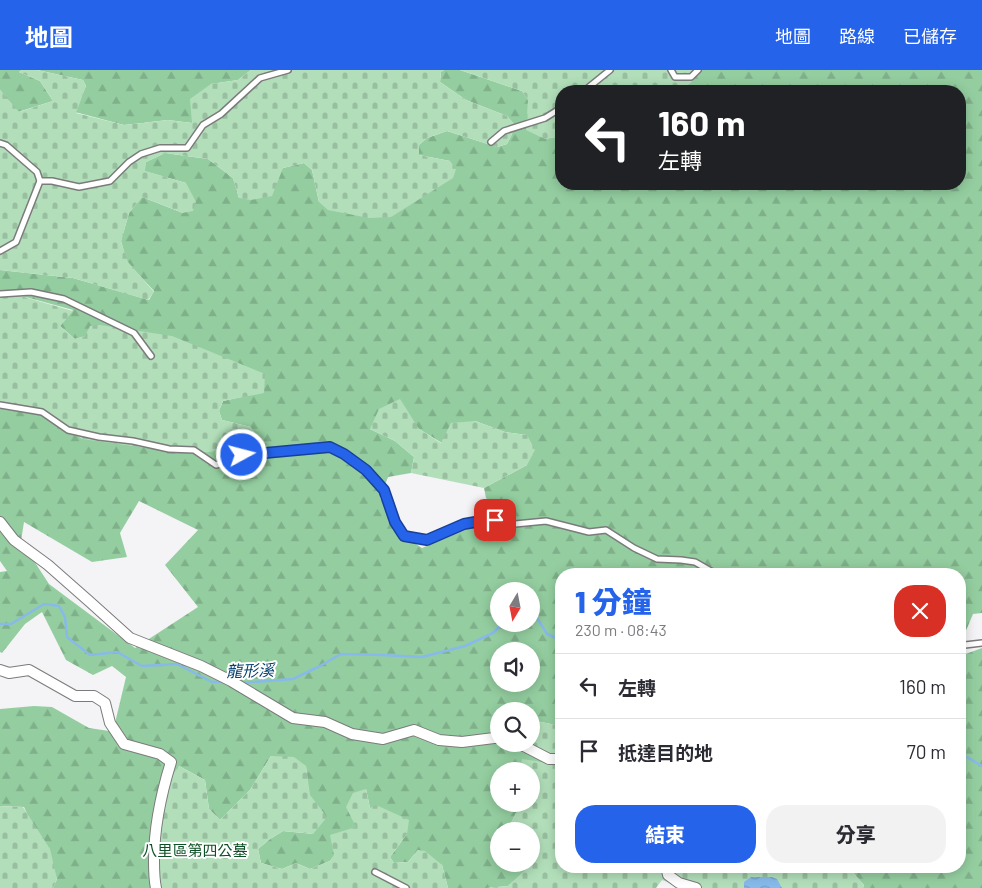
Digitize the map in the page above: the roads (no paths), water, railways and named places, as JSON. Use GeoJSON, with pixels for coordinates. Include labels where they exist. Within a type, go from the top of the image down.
{"type":"FeatureCollection","features":[{"type":"Feature","properties":{"kind":"street"},"geometry":{"type":"LineString","coordinates":[[0,522],[14,540],[48,565],[130,638],[201,666],[231,681],[293,718],[325,722],[352,734],[383,739],[414,730],[440,740],[462,742],[490,738]]}},
{"type":"Feature","properties":{"kind":"street"},"geometry":{"type":"LineString","coordinates":[[0,670],[9,673],[29,670],[74,696],[94,696],[104,703],[110,723],[124,744],[160,754],[171,762],[162,792],[154,844],[154,880],[156,888]]}},
{"type":"Feature","properties":{"kind":"street"},"geometry":{"type":"LineString","coordinates":[[535,752],[549,759],[555,759]]}},
{"type":"Feature","properties":{"kind":"street"},"geometry":{"type":"LineString","coordinates":[[668,873],[679,883],[696,888]]}},
{"type":"Feature","properties":{"kind":"lane"},"geometry":{"type":"LineString","coordinates":[[40,181],[52,181],[79,187],[110,181],[129,162],[141,154],[160,148],[187,148],[203,125],[221,114],[260,78],[288,70]]}},
{"type":"Feature","properties":{"kind":"lane"},"geometry":{"type":"LineString","coordinates":[[591,85],[610,70]]}},
{"type":"Feature","properties":{"kind":"lane"},"geometry":{"type":"LineString","coordinates":[[671,70],[675,77],[691,77],[698,70]]}},
{"type":"Feature","properties":{"kind":"lane"},"geometry":{"type":"LineString","coordinates":[[491,142],[504,131],[545,118],[555,112]]}},
{"type":"Feature","properties":{"kind":"lane"},"geometry":{"type":"LineString","coordinates":[[0,143],[6,145],[37,172],[40,181],[16,242],[0,251]]}},
{"type":"Feature","properties":{"kind":"lane"},"geometry":{"type":"LineString","coordinates":[[0,294],[30,292],[64,299],[134,333],[151,356]]}},
{"type":"Feature","properties":{"kind":"lane"},"geometry":{"type":"LineString","coordinates":[[0,405],[42,412],[68,430],[169,449],[194,450],[216,465],[242,455],[330,447],[344,454],[366,470],[384,490],[395,522],[404,536],[427,540],[464,524],[481,521],[495,520],[515,524],[546,522],[589,532],[606,530],[634,548],[656,559],[695,562],[706,568]]}},
{"type":"Feature","properties":{"kind":"lane"},"geometry":{"type":"LineString","coordinates":[[966,645],[982,643]]}},
{"type":"Feature","properties":{"kind":"lane"},"geometry":{"type":"LineString","coordinates":[[375,872],[406,888]]}},
{"type":"Feature","properties":{"kind":"water"},"geometry":{"type":"Polygon","coordinates":[[[751,877],[772,877],[777,879],[782,888],[744,888],[744,882],[751,877]]]}},
{"type":"Feature","properties":{"kind":"waterway","name":"龍形溪"},"geometry":{"type":"LineString","coordinates":[[0,624],[11,624],[44,604],[59,606],[65,617],[67,637],[90,655],[117,652],[142,666],[177,664],[212,682],[225,682]]}},
{"type":"Feature","properties":{"kind":"waterway","name":"龍形溪"},"geometry":{"type":"LineString","coordinates":[[540,623],[547,634],[555,637]]}},
{"type":"Feature","properties":{"kind":"waterway","name":"龍形溪"},"geometry":{"type":"LineString","coordinates":[[241,683],[293,679],[341,654],[422,657],[465,646],[494,632]]}},
{"type":"Feature","properties":{"kind":"waterway","name":"龍形溪"},"geometry":{"type":"LineString","coordinates":[[966,757],[982,766]]}},
{"type":"Feature","properties":{"kind":"park label","name":"八里區第四公墓"},"geometry":{"type":"Point","coordinates":[195,850]}}]}
